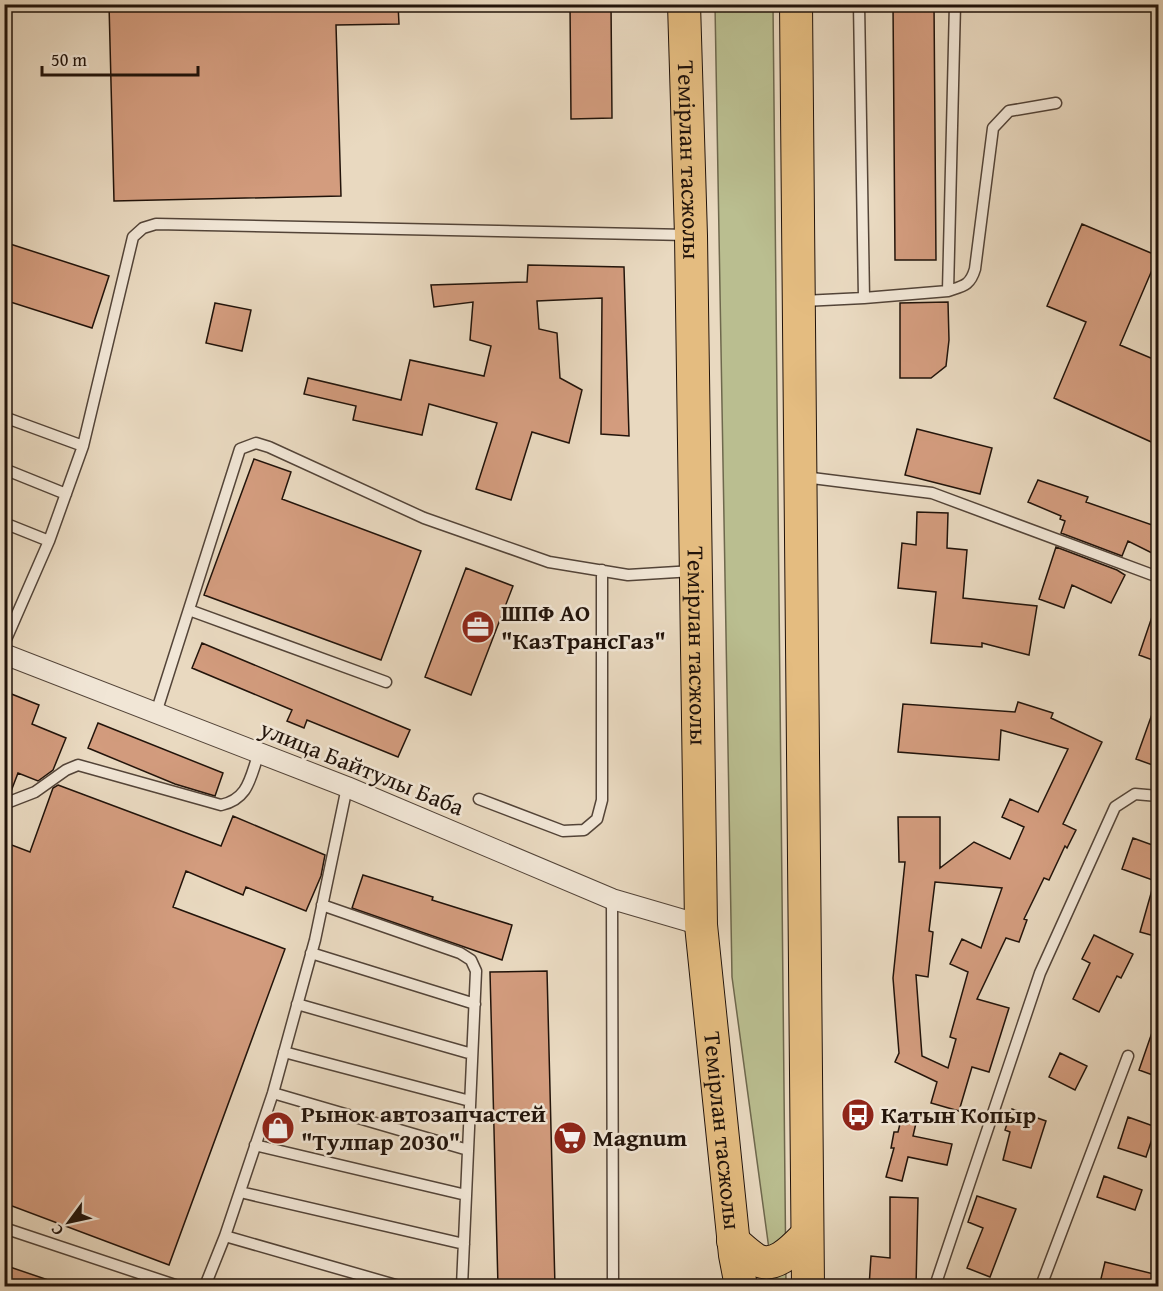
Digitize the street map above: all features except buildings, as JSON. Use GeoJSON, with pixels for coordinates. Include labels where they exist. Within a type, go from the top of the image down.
{"type":"FeatureCollection","features":[{"type":"Feature","properties":{"kind":"main road","name":"Темірлан тасжолы"},"geometry":{"type":"LineString","coordinates":[[684,4],[691,236],[701,925],[733,1241],[741,1287]]}},
{"type":"Feature","properties":{"kind":"main road"},"geometry":{"type":"LineString","coordinates":[[796,4],[808,1287]]}},
{"type":"Feature","properties":{"kind":"main road"},"geometry":{"type":"LineString","coordinates":[[733,1241],[755,1259],[765,1263],[777,1260],[789,1252],[807,1235]]}},
{"type":"Feature","properties":{"kind":"street","name":"улица Байтулы Баба"},"geometry":{"type":"LineString","coordinates":[[4,654],[347,787],[612,899],[701,925]]}},
{"type":"Feature","properties":{"kind":"lane"},"geometry":{"type":"LineString","coordinates":[[859,4],[864,298]]}},
{"type":"Feature","properties":{"kind":"lane"},"geometry":{"type":"LineString","coordinates":[[948,291],[955,4]]}},
{"type":"Feature","properties":{"kind":"lane"},"geometry":{"type":"LineString","coordinates":[[800,301],[948,291],[972,280],[993,128],[1009,111],[1056,103]]}},
{"type":"Feature","properties":{"kind":"lane"},"geometry":{"type":"LineString","coordinates":[[4,644],[66,494],[82,446],[133,237],[143,228],[156,224],[691,236]]}},
{"type":"Feature","properties":{"kind":"lane"},"geometry":{"type":"LineString","coordinates":[[4,417],[82,446]]}},
{"type":"Feature","properties":{"kind":"lane"},"geometry":{"type":"LineString","coordinates":[[156,713],[240,449],[256,443],[424,518],[549,561],[628,575],[696,570]]}},
{"type":"Feature","properties":{"kind":"lane"},"geometry":{"type":"LineString","coordinates":[[4,469],[66,494]]}},
{"type":"Feature","properties":{"kind":"lane"},"geometry":{"type":"LineString","coordinates":[[801,477],[932,493],[1158,577]]}},
{"type":"Feature","properties":{"kind":"lane"},"geometry":{"type":"LineString","coordinates":[[4,523],[48,542]]}},
{"type":"Feature","properties":{"kind":"lane"},"geometry":{"type":"LineString","coordinates":[[479,799],[563,831],[584,830],[597,819],[602,800],[602,570]]}},
{"type":"Feature","properties":{"kind":"lane"},"geometry":{"type":"LineString","coordinates":[[189,610],[386,682]]}},
{"type":"Feature","properties":{"kind":"lane"},"geometry":{"type":"LineString","coordinates":[[4,804],[35,792],[66,770],[78,765],[221,805],[232,803],[243,794],[259,753]]}},
{"type":"Feature","properties":{"kind":"lane"},"geometry":{"type":"LineString","coordinates":[[205,1287],[225,1236],[273,1093],[312,953],[347,787]]}},
{"type":"Feature","properties":{"kind":"lane"},"geometry":{"type":"LineString","coordinates":[[935,1287],[1040,973],[1115,807],[1135,794],[1158,796]]}},
{"type":"Feature","properties":{"kind":"lane"},"geometry":{"type":"LineString","coordinates":[[612,899],[613,1287]]}},
{"type":"Feature","properties":{"kind":"lane"},"geometry":{"type":"LineString","coordinates":[[322,905],[460,953],[471,960],[476,971],[462,1287]]}},
{"type":"Feature","properties":{"kind":"lane"},"geometry":{"type":"LineString","coordinates":[[312,953],[475,1004]]}},
{"type":"Feature","properties":{"kind":"lane"},"geometry":{"type":"LineString","coordinates":[[297,1004],[472,1053]]}},
{"type":"Feature","properties":{"kind":"lane"},"geometry":{"type":"LineString","coordinates":[[284,1052],[470,1101]]}},
{"type":"Feature","properties":{"kind":"lane"},"geometry":{"type":"LineString","coordinates":[[1041,1287],[1128,1056]]}},
{"type":"Feature","properties":{"kind":"lane"},"geometry":{"type":"LineString","coordinates":[[273,1093],[468,1150]]}},
{"type":"Feature","properties":{"kind":"lane"},"geometry":{"type":"LineString","coordinates":[[255,1145],[466,1195]]}},
{"type":"Feature","properties":{"kind":"lane"},"geometry":{"type":"LineString","coordinates":[[240,1192],[464,1244]]}},
{"type":"Feature","properties":{"kind":"lane"},"geometry":{"type":"LineString","coordinates":[[4,1228],[178,1287]]}},
{"type":"Feature","properties":{"kind":"lane"},"geometry":{"type":"LineString","coordinates":[[225,1236],[399,1287]]}},
{"type":"Feature","properties":{"kind":"green space"},"geometry":{"type":"Polygon","coordinates":[[[715,5],[773,5],[786,1286],[774,1286],[732,977],[715,5]]]}},
{"type":"Feature","properties":{"kind":"place","name":"ШПФ АО \"КазТрансГаз\""},"geometry":{"type":"Point","coordinates":[478,627]}},
{"type":"Feature","properties":{"kind":"place","name":"Катын Копыр"},"geometry":{"type":"Point","coordinates":[858,1115]}},
{"type":"Feature","properties":{"kind":"place","name":"Рынок автозапчастей \"Тулпар 2030\""},"geometry":{"type":"Point","coordinates":[278,1128]}},
{"type":"Feature","properties":{"kind":"place","name":"Magnum"},"geometry":{"type":"Point","coordinates":[570,1138]}}]}
